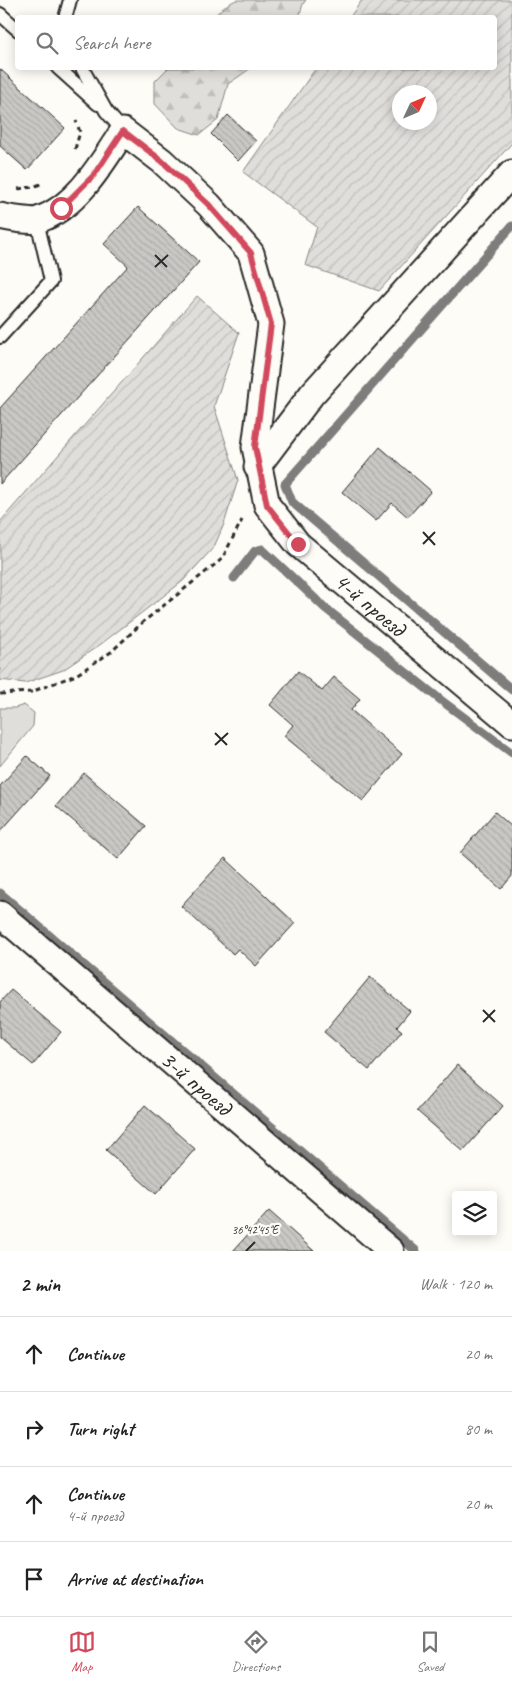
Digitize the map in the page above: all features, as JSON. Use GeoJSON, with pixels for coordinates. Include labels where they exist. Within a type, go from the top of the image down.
{"type":"FeatureCollection","features":[{"type":"Feature","properties":{"kind":"street"},"geometry":{"type":"LineString","coordinates":[[0,216],[37,221],[61,208],[94,175],[116,122]]}},
{"type":"Feature","properties":{"kind":"street","name":"4-й проезд"},"geometry":{"type":"LineString","coordinates":[[116,122],[162,161],[209,205],[251,253],[271,324],[255,447],[267,505],[298,544],[512,724]]}},
{"type":"Feature","properties":{"kind":"street"},"geometry":{"type":"LineString","coordinates":[[258,467],[312,394],[512,173]]}},
{"type":"Feature","properties":{"kind":"street","name":"3-й проезд"},"geometry":{"type":"LineString","coordinates":[[0,914],[391,1251]]}},
{"type":"Feature","properties":{"kind":"lane"},"geometry":{"type":"LineString","coordinates":[[66,15],[70,0]]}},
{"type":"Feature","properties":{"kind":"lane"},"geometry":{"type":"LineString","coordinates":[[0,14],[15,27]]}},
{"type":"Feature","properties":{"kind":"lane"},"geometry":{"type":"LineString","coordinates":[[60,70],[116,122]]}},
{"type":"Feature","properties":{"kind":"lane"},"geometry":{"type":"LineString","coordinates":[[83,70],[116,122]]}},
{"type":"Feature","properties":{"kind":"lane"},"geometry":{"type":"LineString","coordinates":[[0,337],[51,281],[37,221]]}},
{"type":"Feature","properties":{"kind":"path"},"geometry":{"type":"LineString","coordinates":[[74,153],[80,132],[76,121]]}},
{"type":"Feature","properties":{"kind":"path"},"geometry":{"type":"LineString","coordinates":[[14,189],[33,187],[48,181]]}},
{"type":"Feature","properties":{"kind":"path"},"geometry":{"type":"LineString","coordinates":[[0,694],[30,692],[76,675],[110,652],[143,622],[222,558],[241,524],[244,514]]}},
{"type":"Feature","properties":{"kind":"green space"},"geometry":{"type":"Polygon","coordinates":[[[236,0],[306,0],[300,15],[215,15],[225,6],[236,0]]]}},
{"type":"Feature","properties":{"kind":"green space"},"geometry":{"type":"Polygon","coordinates":[[[362,0],[512,0],[512,143],[379,291],[305,265],[317,227],[243,172],[315,70],[497,70],[497,15],[351,15],[362,0]]]}},
{"type":"Feature","properties":{"kind":"green space"},"geometry":{"type":"Polygon","coordinates":[[[166,70],[248,70],[228,84],[218,120],[199,135],[178,128],[155,104],[155,81],[166,70]]]}},
{"type":"Feature","properties":{"kind":"green space"},"geometry":{"type":"Polygon","coordinates":[[[197,296],[239,333],[214,406],[238,480],[224,524],[214,547],[183,581],[101,644],[63,670],[25,683],[0,680],[0,522],[197,296]]]}},
{"type":"Feature","properties":{"kind":"green space"},"geometry":{"type":"Polygon","coordinates":[[[24,705],[34,713],[33,726],[0,766],[0,708],[15,708],[24,705]]]}},
{"type":"Feature","properties":{"kind":"building"},"geometry":{"type":"Polygon","coordinates":[[[0,69],[65,128],[27,170],[0,146],[0,69]]]}},
{"type":"Feature","properties":{"kind":"building"},"geometry":{"type":"Polygon","coordinates":[[[228,115],[256,141],[238,161],[211,134],[228,115]]]}},
{"type":"Feature","properties":{"kind":"building"},"geometry":{"type":"Polygon","coordinates":[[[138,207],[199,262],[0,484],[0,408],[128,266],[104,244],[138,207]]]}},
{"type":"Feature","properties":{"kind":"building"},"geometry":{"type":"Polygon","coordinates":[[[380,447],[431,491],[408,517],[392,503],[376,521],[342,492],[380,447]]]}},
{"type":"Feature","properties":{"kind":"building"},"geometry":{"type":"Polygon","coordinates":[[[298,671],[322,691],[334,677],[360,699],[351,710],[402,754],[363,801],[284,736],[293,725],[270,705],[298,671]]]}},
{"type":"Feature","properties":{"kind":"building"},"geometry":{"type":"Polygon","coordinates":[[[27,756],[50,776],[0,832],[0,786],[27,756]]]}},
{"type":"Feature","properties":{"kind":"building"},"geometry":{"type":"Polygon","coordinates":[[[84,773],[146,826],[118,859],[56,806],[84,773]]]}},
{"type":"Feature","properties":{"kind":"building"},"geometry":{"type":"Polygon","coordinates":[[[495,812],[512,827],[512,876],[501,889],[460,853],[495,812]]]}},
{"type":"Feature","properties":{"kind":"building"},"geometry":{"type":"Polygon","coordinates":[[[225,858],[295,923],[256,966],[238,949],[233,954],[181,906],[225,858]]]}},
{"type":"Feature","properties":{"kind":"building"},"geometry":{"type":"Polygon","coordinates":[[[370,977],[410,1011],[397,1027],[402,1031],[369,1070],[324,1032],[370,977]]]}},
{"type":"Feature","properties":{"kind":"building"},"geometry":{"type":"Polygon","coordinates":[[[11,990],[61,1032],[33,1065],[0,1037],[0,1002],[11,990]]]}},
{"type":"Feature","properties":{"kind":"building"},"geometry":{"type":"Polygon","coordinates":[[[457,1065],[503,1106],[463,1151],[417,1111],[457,1065]]]}},
{"type":"Feature","properties":{"kind":"building"},"geometry":{"type":"Polygon","coordinates":[[[145,1105],[195,1149],[156,1194],[106,1150],[145,1105]]]}},
{"type":"Feature","properties":{"kind":"building"},"geometry":{"type":"Polygon","coordinates":[[[269,1211],[314,1251],[233,1251],[269,1211]]]}},
{"type":"Feature","properties":{"kind":"waterway"},"geometry":{"type":"LineString","coordinates":[[512,226],[285,484],[292,502],[512,690]]}},
{"type":"Feature","properties":{"kind":"waterway"},"geometry":{"type":"LineString","coordinates":[[234,578],[255,551],[262,549],[325,608],[442,701],[512,753]]}},
{"type":"Feature","properties":{"kind":"waterway"},"geometry":{"type":"LineString","coordinates":[[0,893],[416,1251]]}},
{"type":"Feature","properties":{"kind":"route"},"geometry":{"type":"LineString","coordinates":[[61,208],[94,175],[123,131],[162,161],[209,205],[251,253],[271,324],[255,447],[258,467],[267,505],[298,544]]}}]}
